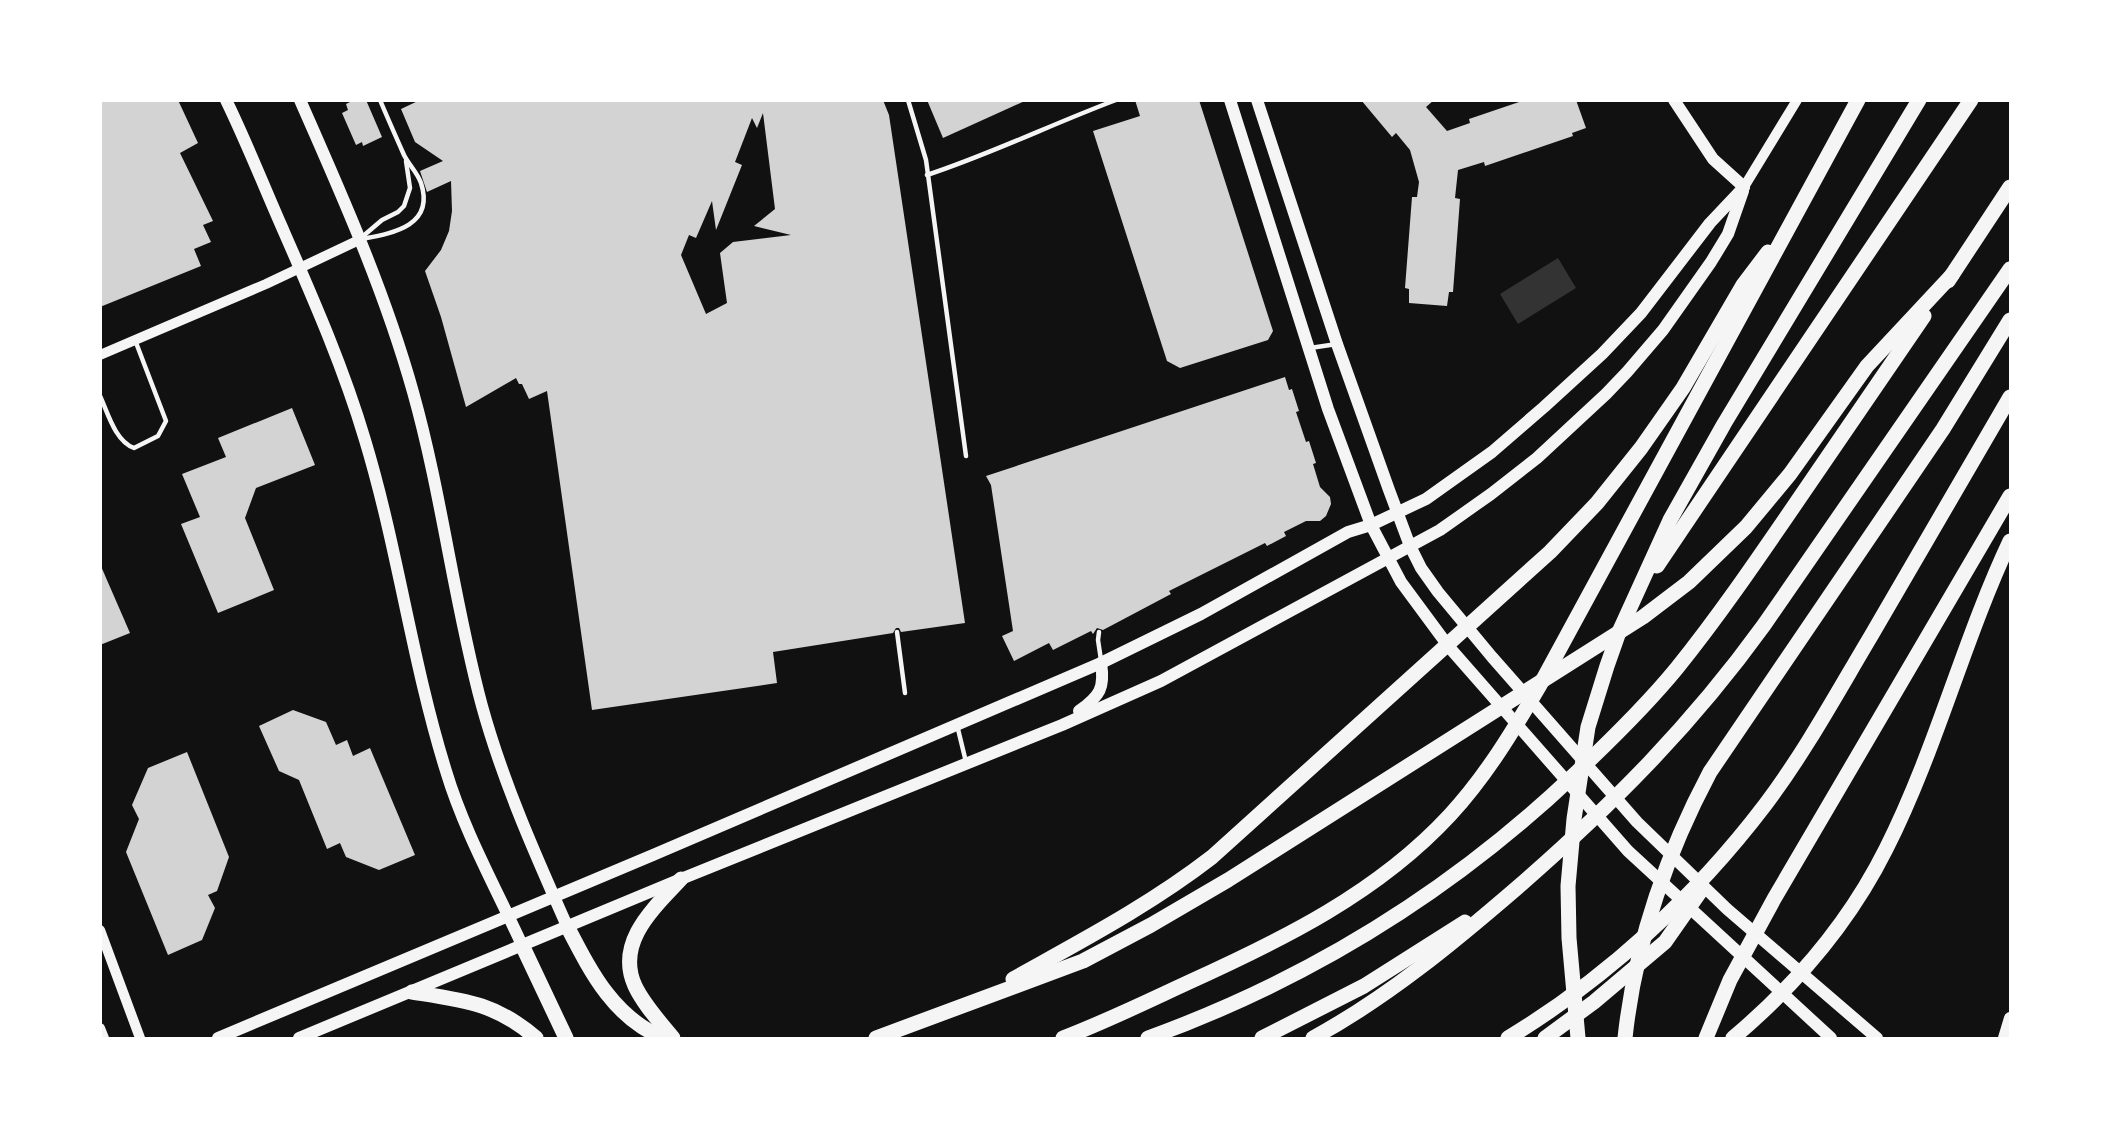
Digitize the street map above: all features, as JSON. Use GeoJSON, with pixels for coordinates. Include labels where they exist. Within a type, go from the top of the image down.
{"type":"FeatureCollection","features":[{"type":"Feature","properties":{"kind":"highway"},"geometry":{"type":"LineString","coordinates":[[1063,1038],[1265,946],[1322,915],[1370,885],[1411,852],[1450,815],[1502,749],[1540,685],[1858,100]]}},
{"type":"Feature","properties":{"kind":"highway"},"geometry":{"type":"LineString","coordinates":[[1578,1038],[1569,938],[1568,886],[1574,819],[1588,727],[1615,643],[1670,520],[1698,469],[1919,100]]}},
{"type":"Feature","properties":{"kind":"highway"},"geometry":{"type":"LineString","coordinates":[[1635,598],[1971,100]]}},
{"type":"Feature","properties":{"kind":"highway"},"geometry":{"type":"LineString","coordinates":[[1148,1038],[1258,993],[1336,953],[1416,903],[1499,841],[1558,790],[1647,703],[1678,667],[1735,591],[2010,187]]}},
{"type":"Feature","properties":{"kind":"highway"},"geometry":{"type":"LineString","coordinates":[[970,1002],[1118,921],[1188,876],[1239,835],[1573,529],[1624,471],[1683,388],[1743,285],[1799,210]]}},
{"type":"Feature","properties":{"kind":"highway"},"geometry":{"type":"LineString","coordinates":[[1313,1038],[1359,1012],[1416,972],[1533,873],[1611,803],[1677,735],[1735,666],[2010,269]]}},
{"type":"Feature","properties":{"kind":"highway"},"geometry":{"type":"LineString","coordinates":[[876,1038],[1083,961],[1151,925],[1228,880],[1611,639],[1671,597],[1709,565],[1746,527],[1790,474],[1867,366],[1952,275]]}},
{"type":"Feature","properties":{"kind":"highway"},"geometry":{"type":"LineString","coordinates":[[1625,1038],[1632,986],[1652,909],[1684,824],[1710,772],[1932,446],[1967,393],[2010,320]]}},
{"type":"Feature","properties":{"kind":"highway"},"geometry":{"type":"LineString","coordinates":[[1545,1038],[1594,1002],[1665,942],[1733,846],[1766,804],[1821,720],[2010,398]]}},
{"type":"Feature","properties":{"kind":"highway"},"geometry":{"type":"LineString","coordinates":[[1706,1038],[1730,980],[1795,862],[2010,496]]}},
{"type":"Feature","properties":{"kind":"highway"},"geometry":{"type":"LineString","coordinates":[[1734,1038],[1795,981],[1835,934],[1873,873],[1898,824],[1994,576],[2010,542]]}},
{"type":"Feature","properties":{"kind":"highway"},"geometry":{"type":"LineString","coordinates":[[1511,1037],[1579,990],[1641,939],[1675,908],[1733,846]]}},
{"type":"Feature","properties":{"kind":"highway"},"geometry":{"type":"LineString","coordinates":[[1262,1038],[1323,1008],[1401,963],[1533,873]]}},
{"type":"Feature","properties":{"kind":"highway"},"geometry":{"type":"LineString","coordinates":[[673,1038],[634,984],[630,954],[640,926],[681,879]]}},
{"type":"Feature","properties":{"kind":"highway"},"geometry":{"type":"LineString","coordinates":[[567,926],[612,1002],[632,1021],[663,1038]]}},
{"type":"Feature","properties":{"kind":"highway"},"geometry":{"type":"LineString","coordinates":[[522,945],[566,1038]]}},
{"type":"Feature","properties":{"kind":"highway"},"geometry":{"type":"LineString","coordinates":[[412,992],[459,999],[490,1008],[513,1020],[536,1038]]}},
{"type":"Feature","properties":{"kind":"main road"},"geometry":{"type":"LineString","coordinates":[[226,100],[301,269],[346,383],[379,488],[412,640],[446,773],[469,830],[522,945]]}},
{"type":"Feature","properties":{"kind":"main road"},"geometry":{"type":"LineString","coordinates":[[300,100],[359,240],[390,321],[414,394],[482,706],[510,795],[567,926]]}},
{"type":"Feature","properties":{"kind":"main road"},"geometry":{"type":"LineString","coordinates":[[1230,100],[1328,409],[1371,525],[1401,582],[1449,647],[1628,851],[1831,1038]]}},
{"type":"Feature","properties":{"kind":"main road"},"geometry":{"type":"LineString","coordinates":[[1257,100],[1337,344],[1397,512],[1421,568],[1438,592],[1637,822],[1727,909],[1877,1038]]}},
{"type":"Feature","properties":{"kind":"main road"},"geometry":{"type":"LineString","coordinates":[[1674,100],[1713,159],[1744,187]]}},
{"type":"Feature","properties":{"kind":"main road"},"geometry":{"type":"LineString","coordinates":[[218,1038],[1101,663],[1201,614],[1348,532],[1371,525],[1426,499],[1491,452],[1602,354],[1641,313],[1710,223],[1744,187]]}},
{"type":"Feature","properties":{"kind":"main road"},"geometry":{"type":"LineString","coordinates":[[299,1038],[966,762],[1062,725],[1161,681],[1440,530],[1491,494],[1574,424],[1627,372],[1663,330],[1711,262],[1728,234],[1744,187]]}},
{"type":"Feature","properties":{"kind":"main road"},"geometry":{"type":"LineString","coordinates":[[1062,725],[1098,695],[1104,679],[1101,663]]}},
{"type":"Feature","properties":{"kind":"main road"},"geometry":{"type":"LineString","coordinates":[[1994,1038],[2007,1029]]}},
{"type":"Feature","properties":{"kind":"street"},"geometry":{"type":"LineString","coordinates":[[1744,187],[1797,100]]}},
{"type":"Feature","properties":{"kind":"street"},"geometry":{"type":"LineString","coordinates":[[102,352],[301,269],[359,240]]}},
{"type":"Feature","properties":{"kind":"street"},"geometry":{"type":"LineString","coordinates":[[100,930],[140,1038]]}},
{"type":"Feature","properties":{"kind":"street"},"geometry":{"type":"LineString","coordinates":[[100,1028],[104,1038]]}},
{"type":"Feature","properties":{"kind":"lane"},"geometry":{"type":"LineString","coordinates":[[359,240],[397,232],[417,219],[423,202],[421,183],[416,171],[406,158],[380,100]]}},
{"type":"Feature","properties":{"kind":"lane"},"geometry":{"type":"LineString","coordinates":[[908,100],[919,133],[927,176],[966,456]]}},
{"type":"Feature","properties":{"kind":"lane"},"geometry":{"type":"LineString","coordinates":[[927,176],[1116,100]]}},
{"type":"Feature","properties":{"kind":"lane"},"geometry":{"type":"LineString","coordinates":[[359,240],[382,220],[398,212],[404,206],[410,188],[406,158]]}},
{"type":"Feature","properties":{"kind":"lane"},"geometry":{"type":"LineString","coordinates":[[100,396],[118,435],[126,445],[134,447],[158,436],[166,421],[135,340]]}},
{"type":"Feature","properties":{"kind":"lane"},"geometry":{"type":"LineString","coordinates":[[1309,348],[1337,344]]}},
{"type":"Feature","properties":{"kind":"lane"},"geometry":{"type":"LineString","coordinates":[[897,632],[904,693]]}},
{"type":"Feature","properties":{"kind":"lane"},"geometry":{"type":"LineString","coordinates":[[1099,632],[1101,663]]}},
{"type":"Feature","properties":{"kind":"lane"},"geometry":{"type":"LineString","coordinates":[[957,725],[966,762]]}},
{"type":"Feature","properties":{"kind":"shaded area"},"geometry":{"type":"Polygon","coordinates":[[[1558,258],[1576,288],[1518,324],[1500,294],[1558,258]]]}},
{"type":"Feature","properties":{"kind":"building"},"geometry":{"type":"Polygon","coordinates":[[[100,100],[178,100],[198,143],[180,153],[213,221],[203,225],[211,242],[194,249],[201,266],[100,307],[100,100]]]}},
{"type":"Feature","properties":{"kind":"building"},"geometry":{"type":"Polygon","coordinates":[[[354,100],[366,100],[382,137],[363,146],[362,142],[356,145],[342,113],[348,110],[346,104],[354,100]]]}},
{"type":"Feature","properties":{"kind":"building"},"geometry":{"type":"Polygon","coordinates":[[[420,100],[883,100],[889,115],[965,623],[901,632],[899,628],[896,628],[893,633],[773,652],[777,683],[592,710],[547,391],[529,399],[522,384],[519,384],[516,378],[466,407],[441,317],[425,271],[441,250],[449,231],[452,211],[451,181],[427,192],[420,171],[443,161],[415,142],[401,109],[420,100]],[[763,113],[757,128],[752,118],[735,162],[742,165],[716,230],[712,201],[696,238],[689,235],[681,255],[706,314],[727,303],[720,253],[733,242],[791,235],[754,226],[775,209],[763,113]]]}},
{"type":"Feature","properties":{"kind":"building"},"geometry":{"type":"Polygon","coordinates":[[[927,100],[1027,100],[943,138],[927,100]]]}},
{"type":"Feature","properties":{"kind":"building"},"geometry":{"type":"Polygon","coordinates":[[[1135,100],[1199,100],[1273,331],[1268,340],[1180,368],[1167,361],[1093,131],[1140,116],[1135,100]]]}},
{"type":"Feature","properties":{"kind":"building"},"geometry":{"type":"Polygon","coordinates":[[[1361,100],[1434,100],[1426,107],[1447,131],[1470,123],[1469,119],[1525,100],[1576,100],[1586,128],[1572,133],[1573,136],[1485,166],[1484,162],[1458,170],[1455,198],[1460,199],[1453,292],[1449,292],[1447,306],[1409,303],[1409,289],[1405,288],[1412,197],[1417,197],[1419,182],[1410,150],[1396,133],[1392,137],[1361,100]]]}},
{"type":"Feature","properties":{"kind":"building"},"geometry":{"type":"Polygon","coordinates":[[[1285,377],[1289,390],[1292,389],[1299,411],[1296,412],[1316,463],[1313,464],[1320,487],[1330,497],[1331,504],[1326,516],[1320,521],[1306,521],[1284,532],[1286,536],[1267,546],[1265,543],[1169,591],[1171,594],[1103,630],[1097,628],[1093,634],[1091,631],[1053,650],[1049,643],[1014,661],[1002,636],[1013,631],[991,485],[986,476],[1285,377]]]}},
{"type":"Feature","properties":{"kind":"building"},"geometry":{"type":"Polygon","coordinates":[[[292,408],[315,465],[256,488],[245,518],[274,590],[218,613],[181,524],[200,517],[182,474],[226,457],[218,438],[292,408]]]}},
{"type":"Feature","properties":{"kind":"building"},"geometry":{"type":"Polygon","coordinates":[[[100,564],[130,633],[100,645],[100,564]]]}},
{"type":"Feature","properties":{"kind":"building"},"geometry":{"type":"Polygon","coordinates":[[[293,710],[326,722],[336,745],[347,740],[353,756],[370,748],[415,855],[379,870],[346,857],[340,843],[327,849],[299,780],[279,771],[259,726],[293,710]]]}},
{"type":"Feature","properties":{"kind":"building"},"geometry":{"type":"Polygon","coordinates":[[[187,752],[229,857],[217,891],[208,895],[215,908],[202,940],[168,955],[126,852],[139,819],[132,805],[148,768],[187,752]]]}}]}
